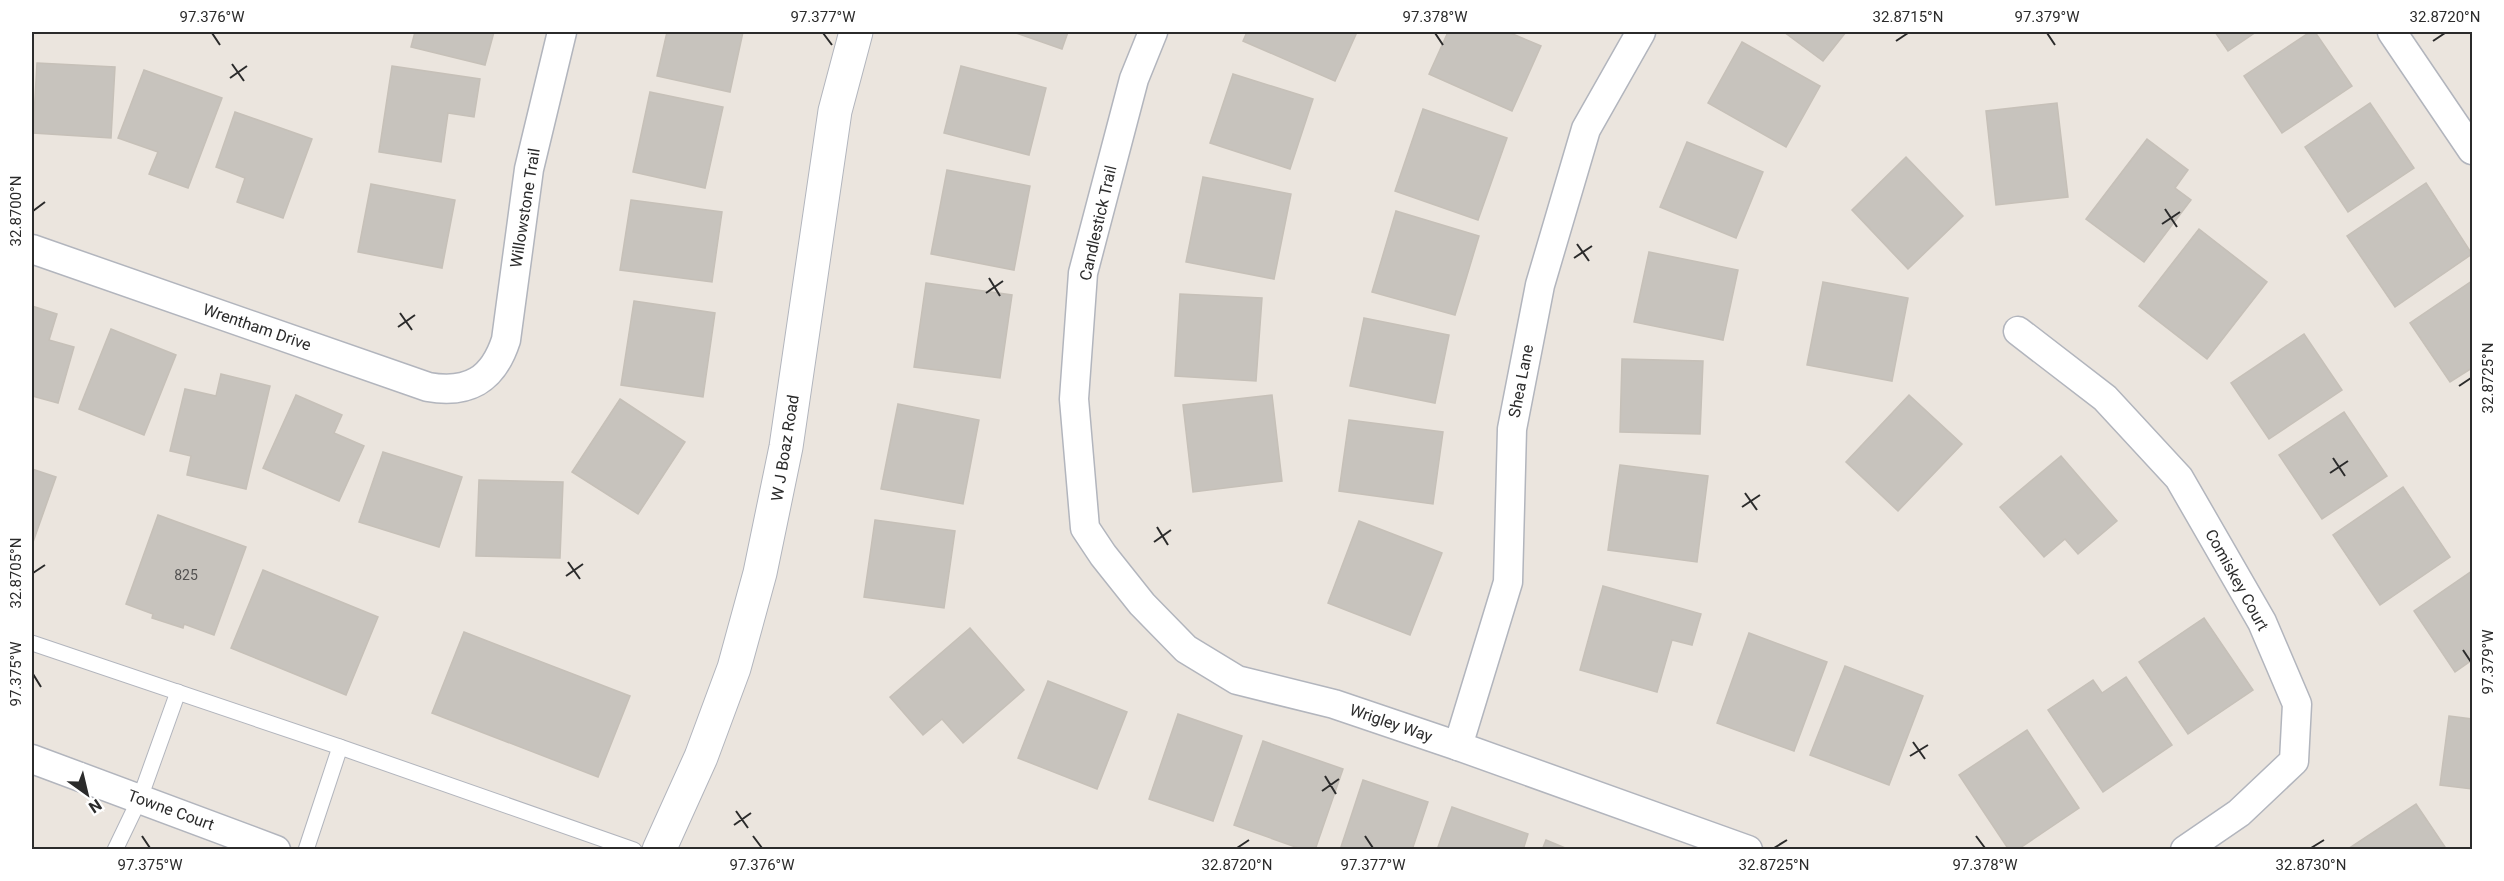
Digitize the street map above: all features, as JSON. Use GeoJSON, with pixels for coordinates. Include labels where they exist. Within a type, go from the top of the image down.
{"type":"FeatureCollection","features":[{"type":"Feature","properties":{"kind":"main road","name":"W J Boaz Road"},"geometry":{"type":"LineString","coordinates":[[659,849],[701,756],[734,668],[760,573],[786,447],[835,111],[856,32]]}},
{"type":"Feature","properties":{"kind":"street","name":"Willowstone Trail"},"geometry":{"type":"LineString","coordinates":[[482,378],[493,370],[506,340],[529,169],[562,32]]}},
{"type":"Feature","properties":{"kind":"street","name":"Candlestick Trail"},"geometry":{"type":"LineString","coordinates":[[1085,528],[1074,399],[1083,273],[1134,79],[1153,32]]}},
{"type":"Feature","properties":{"kind":"street","name":"Shea Lane"},"geometry":{"type":"LineString","coordinates":[[1458,746],[1508,582],[1512,429],[1540,285],[1586,129],[1641,32]]}},
{"type":"Feature","properties":{"kind":"street"},"geometry":{"type":"LineString","coordinates":[[2392,32],[2472,150]]}},
{"type":"Feature","properties":{"kind":"street","name":"Wrentham Drive"},"geometry":{"type":"LineString","coordinates":[[32,249],[428,387],[458,389],[482,378]]}},
{"type":"Feature","properties":{"kind":"street","name":"Comiskey Court"},"geometry":{"type":"LineString","coordinates":[[2018,332],[2105,398],[2179,478],[2262,622],[2297,704],[2294,761],[2239,813],[2185,849]]}},
{"type":"Feature","properties":{"kind":"street","name":"Wrigley Way"},"geometry":{"type":"LineString","coordinates":[[1085,528],[1103,555],[1142,604],[1186,649],[1238,680],[1334,704],[1748,849]]}},
{"type":"Feature","properties":{"kind":"street","name":"Towne Court"},"geometry":{"type":"LineString","coordinates":[[32,759],[276,849]]}},
{"type":"Feature","properties":{"kind":"lane"},"geometry":{"type":"LineString","coordinates":[[32,643],[634,849]]}},
{"type":"Feature","properties":{"kind":"lane"},"geometry":{"type":"LineString","coordinates":[[115,849],[140,798],[178,692]]}},
{"type":"Feature","properties":{"kind":"lane"},"geometry":{"type":"LineString","coordinates":[[306,849],[340,747]]}},
{"type":"Feature","properties":{"kind":"building"},"geometry":{"type":"Polygon","coordinates":[[[415,32],[494,32],[485,65],[411,47],[415,32]]]}},
{"type":"Feature","properties":{"kind":"building"},"geometry":{"type":"Polygon","coordinates":[[[667,32],[743,32],[730,92],[657,76],[667,32]]]}},
{"type":"Feature","properties":{"kind":"building"},"geometry":{"type":"Polygon","coordinates":[[[1013,32],[1068,32],[1062,49],[1013,32]]]}},
{"type":"Feature","properties":{"kind":"building"},"geometry":{"type":"Polygon","coordinates":[[[1247,32],[1357,32],[1335,81],[1243,41],[1247,32]]]}},
{"type":"Feature","properties":{"kind":"building"},"geometry":{"type":"Polygon","coordinates":[[[1448,32],[1508,32],[1541,46],[1512,111],[1429,74],[1448,32]]]}},
{"type":"Feature","properties":{"kind":"building"},"geometry":{"type":"Polygon","coordinates":[[[1784,32],[1846,32],[1823,61],[1784,32]]]}},
{"type":"Feature","properties":{"kind":"building"},"geometry":{"type":"Polygon","coordinates":[[[2215,32],[2256,32],[2228,51],[2215,32]]]}},
{"type":"Feature","properties":{"kind":"building"},"geometry":{"type":"Polygon","coordinates":[[[2310,32],[2315,32],[2352,86],[2282,133],[2244,76],[2310,32]]]}},
{"type":"Feature","properties":{"kind":"building"},"geometry":{"type":"Polygon","coordinates":[[[1742,42],[1820,86],[1786,147],[1708,103],[1742,42]]]}},
{"type":"Feature","properties":{"kind":"building"},"geometry":{"type":"Polygon","coordinates":[[[37,63],[115,67],[111,138],[33,133],[37,63]]]}},
{"type":"Feature","properties":{"kind":"building"},"geometry":{"type":"Polygon","coordinates":[[[392,66],[480,79],[474,117],[448,113],[441,162],[379,152],[392,66]]]}},
{"type":"Feature","properties":{"kind":"building"},"geometry":{"type":"Polygon","coordinates":[[[961,66],[1046,88],[1029,155],[944,133],[961,66]]]}},
{"type":"Feature","properties":{"kind":"building"},"geometry":{"type":"Polygon","coordinates":[[[144,70],[222,98],[188,188],[149,174],[158,152],[118,138],[144,70]]]}},
{"type":"Feature","properties":{"kind":"building"},"geometry":{"type":"Polygon","coordinates":[[[1233,74],[1313,99],[1290,169],[1210,143],[1233,74]]]}},
{"type":"Feature","properties":{"kind":"building"},"geometry":{"type":"Polygon","coordinates":[[[650,92],[723,107],[705,188],[633,172],[650,92]]]}},
{"type":"Feature","properties":{"kind":"building"},"geometry":{"type":"Polygon","coordinates":[[[2057,103],[2068,197],[1996,205],[1986,111],[2057,103]]]}},
{"type":"Feature","properties":{"kind":"building"},"geometry":{"type":"Polygon","coordinates":[[[2370,103],[2414,168],[2348,212],[2305,147],[2370,103]]]}},
{"type":"Feature","properties":{"kind":"building"},"geometry":{"type":"Polygon","coordinates":[[[1423,109],[1507,138],[1478,220],[1395,191],[1423,109]]]}},
{"type":"Feature","properties":{"kind":"building"},"geometry":{"type":"Polygon","coordinates":[[[235,112],[312,139],[283,218],[237,202],[245,178],[216,167],[235,112]]]}},
{"type":"Feature","properties":{"kind":"building"},"geometry":{"type":"Polygon","coordinates":[[[2147,139],[2188,170],[2175,188],[2191,200],[2144,262],[2086,219],[2147,139]]]}},
{"type":"Feature","properties":{"kind":"building"},"geometry":{"type":"Polygon","coordinates":[[[1687,142],[1763,172],[1736,238],[1660,207],[1687,142]]]}},
{"type":"Feature","properties":{"kind":"building"},"geometry":{"type":"Polygon","coordinates":[[[1906,157],[1963,216],[1908,269],[1852,210],[1906,157]]]}},
{"type":"Feature","properties":{"kind":"building"},"geometry":{"type":"Polygon","coordinates":[[[947,170],[1030,186],[1014,270],[931,254],[947,170]]]}},
{"type":"Feature","properties":{"kind":"building"},"geometry":{"type":"Polygon","coordinates":[[[1203,177],[1291,194],[1274,279],[1186,262],[1203,177]]]}},
{"type":"Feature","properties":{"kind":"building"},"geometry":{"type":"Polygon","coordinates":[[[2426,183],[2472,254],[2395,307],[2347,236],[2426,183]]]}},
{"type":"Feature","properties":{"kind":"building"},"geometry":{"type":"Polygon","coordinates":[[[371,184],[455,200],[442,268],[358,252],[371,184]]]}},
{"type":"Feature","properties":{"kind":"building"},"geometry":{"type":"Polygon","coordinates":[[[631,200],[722,212],[712,282],[620,270],[631,200]]]}},
{"type":"Feature","properties":{"kind":"building"},"geometry":{"type":"Polygon","coordinates":[[[1396,211],[1479,236],[1455,315],[1372,292],[1396,211]]]}},
{"type":"Feature","properties":{"kind":"building"},"geometry":{"type":"Polygon","coordinates":[[[2199,229],[2267,282],[2207,359],[2139,306],[2199,229]]]}},
{"type":"Feature","properties":{"kind":"building"},"geometry":{"type":"Polygon","coordinates":[[[1649,252],[1738,270],[1723,340],[1634,322],[1649,252]]]}},
{"type":"Feature","properties":{"kind":"building"},"geometry":{"type":"Polygon","coordinates":[[[2472,281],[2472,368],[2450,382],[2410,323],[2472,281]]]}},
{"type":"Feature","properties":{"kind":"building"},"geometry":{"type":"Polygon","coordinates":[[[1823,282],[1908,298],[1892,381],[1807,365],[1823,282]]]}},
{"type":"Feature","properties":{"kind":"building"},"geometry":{"type":"Polygon","coordinates":[[[926,283],[1012,295],[1000,378],[914,367],[926,283]]]}},
{"type":"Feature","properties":{"kind":"building"},"geometry":{"type":"Polygon","coordinates":[[[1180,294],[1262,298],[1256,381],[1175,376],[1180,294]]]}},
{"type":"Feature","properties":{"kind":"building"},"geometry":{"type":"Polygon","coordinates":[[[634,301],[715,313],[703,397],[621,385],[634,301]]]}},
{"type":"Feature","properties":{"kind":"building"},"geometry":{"type":"Polygon","coordinates":[[[32,306],[57,314],[49,340],[74,347],[58,403],[32,396],[32,306]]]}},
{"type":"Feature","properties":{"kind":"building"},"geometry":{"type":"Polygon","coordinates":[[[1364,318],[1449,335],[1435,403],[1350,386],[1364,318]]]}},
{"type":"Feature","properties":{"kind":"building"},"geometry":{"type":"Polygon","coordinates":[[[111,329],[176,355],[144,435],[79,409],[111,329]]]}},
{"type":"Feature","properties":{"kind":"building"},"geometry":{"type":"Polygon","coordinates":[[[2304,334],[2342,390],[2269,439],[2231,383],[2304,334]]]}},
{"type":"Feature","properties":{"kind":"building"},"geometry":{"type":"Polygon","coordinates":[[[1622,359],[1703,361],[1700,434],[1620,432],[1622,359]]]}},
{"type":"Feature","properties":{"kind":"building"},"geometry":{"type":"Polygon","coordinates":[[[221,374],[270,386],[246,489],[187,475],[191,456],[170,451],[185,389],[216,396],[221,374]]]}},
{"type":"Feature","properties":{"kind":"building"},"geometry":{"type":"Polygon","coordinates":[[[296,395],[342,415],[334,433],[364,446],[339,501],[263,468],[296,395]]]}},
{"type":"Feature","properties":{"kind":"building"},"geometry":{"type":"Polygon","coordinates":[[[1272,395],[1282,481],[1193,492],[1183,405],[1272,395]]]}},
{"type":"Feature","properties":{"kind":"building"},"geometry":{"type":"Polygon","coordinates":[[[1909,395],[1962,444],[1898,511],[1846,462],[1909,395]]]}},
{"type":"Feature","properties":{"kind":"building"},"geometry":{"type":"Polygon","coordinates":[[[620,399],[685,442],[638,514],[572,472],[620,399]]]}},
{"type":"Feature","properties":{"kind":"building"},"geometry":{"type":"Polygon","coordinates":[[[898,404],[979,420],[963,504],[881,489],[898,404]]]}},
{"type":"Feature","properties":{"kind":"building"},"geometry":{"type":"Polygon","coordinates":[[[2344,412],[2387,476],[2322,519],[2279,455],[2344,412]]]}},
{"type":"Feature","properties":{"kind":"building"},"geometry":{"type":"Polygon","coordinates":[[[1349,420],[1443,432],[1433,504],[1339,491],[1349,420]]]}},
{"type":"Feature","properties":{"kind":"building"},"geometry":{"type":"Polygon","coordinates":[[[383,452],[462,477],[439,547],[359,522],[383,452]]]}},
{"type":"Feature","properties":{"kind":"building"},"geometry":{"type":"Polygon","coordinates":[[[2061,456],[2117,521],[2078,554],[2065,539],[2044,557],[2000,507],[2061,456]]]}},
{"type":"Feature","properties":{"kind":"building"},"geometry":{"type":"Polygon","coordinates":[[[1620,465],[1708,476],[1697,562],[1608,550],[1620,465]]]}},
{"type":"Feature","properties":{"kind":"building"},"geometry":{"type":"Polygon","coordinates":[[[32,469],[56,477],[32,545],[32,469]]]}},
{"type":"Feature","properties":{"kind":"building"},"geometry":{"type":"Polygon","coordinates":[[[479,480],[563,482],[560,558],[476,556],[479,480]]]}},
{"type":"Feature","properties":{"kind":"building"},"geometry":{"type":"Polygon","coordinates":[[[2403,487],[2450,557],[2380,605],[2333,535],[2403,487]]]}},
{"type":"Feature","properties":{"kind":"building"},"geometry":{"type":"Polygon","coordinates":[[[158,515],[246,547],[214,635],[184,624],[183,628],[152,618],[153,614],[126,604],[158,515]]]}},
{"type":"Feature","properties":{"kind":"building"},"geometry":{"type":"Polygon","coordinates":[[[875,520],[955,531],[944,608],[864,597],[875,520]]]}},
{"type":"Feature","properties":{"kind":"building"},"geometry":{"type":"Polygon","coordinates":[[[1359,521],[1442,553],[1410,635],[1328,603],[1359,521]]]}},
{"type":"Feature","properties":{"kind":"building"},"geometry":{"type":"Polygon","coordinates":[[[263,570],[378,617],[346,695],[231,648],[263,570]]]}},
{"type":"Feature","properties":{"kind":"building"},"geometry":{"type":"Polygon","coordinates":[[[2472,571],[2472,660],[2455,672],[2414,611],[2472,571]]]}},
{"type":"Feature","properties":{"kind":"building"},"geometry":{"type":"Polygon","coordinates":[[[1603,586],[1701,614],[1692,645],[1672,640],[1657,692],[1580,670],[1603,586]]]}},
{"type":"Feature","properties":{"kind":"building"},"geometry":{"type":"Polygon","coordinates":[[[2204,618],[2253,690],[2188,734],[2139,662],[2204,618]]]}},
{"type":"Feature","properties":{"kind":"building"},"geometry":{"type":"Polygon","coordinates":[[[970,628],[1024,690],[963,743],[942,719],[923,735],[890,697],[970,628]]]}},
{"type":"Feature","properties":{"kind":"building"},"geometry":{"type":"Polygon","coordinates":[[[464,632],[630,696],[598,777],[432,713],[464,632]]]}},
{"type":"Feature","properties":{"kind":"building"},"geometry":{"type":"Polygon","coordinates":[[[1749,633],[1827,662],[1794,751],[1717,723],[1749,633]]]}},
{"type":"Feature","properties":{"kind":"building"},"geometry":{"type":"Polygon","coordinates":[[[1845,666],[1923,696],[1889,785],[1810,755],[1845,666]]]}},
{"type":"Feature","properties":{"kind":"building"},"geometry":{"type":"Polygon","coordinates":[[[2126,677],[2172,745],[2103,792],[2048,710],[2093,680],[2102,693],[2126,677]]]}},
{"type":"Feature","properties":{"kind":"building"},"geometry":{"type":"Polygon","coordinates":[[[1048,681],[1127,712],[1097,789],[1018,758],[1048,681]]]}},
{"type":"Feature","properties":{"kind":"building"},"geometry":{"type":"Polygon","coordinates":[[[1178,714],[1242,736],[1213,821],[1149,799],[1178,714]]]}},
{"type":"Feature","properties":{"kind":"building"},"geometry":{"type":"Polygon","coordinates":[[[2449,716],[2472,719],[2472,789],[2440,785],[2449,716]]]}},
{"type":"Feature","properties":{"kind":"building"},"geometry":{"type":"Polygon","coordinates":[[[2027,730],[2079,808],[2017,850],[2009,850],[1959,775],[2027,730]]]}},
{"type":"Feature","properties":{"kind":"building"},"geometry":{"type":"Polygon","coordinates":[[[1263,741],[1343,769],[1315,850],[1304,850],[1234,825],[1263,741]]]}},
{"type":"Feature","properties":{"kind":"building"},"geometry":{"type":"Polygon","coordinates":[[[1363,780],[1428,802],[1412,850],[1340,850],[1363,780]]]}},
{"type":"Feature","properties":{"kind":"building"},"geometry":{"type":"Polygon","coordinates":[[[2416,804],[2447,850],[2348,850],[2348,849],[2416,804]]]}},
{"type":"Feature","properties":{"kind":"building"},"geometry":{"type":"Polygon","coordinates":[[[1452,807],[1528,834],[1523,850],[1437,850],[1452,807]]]}},
{"type":"Feature","properties":{"kind":"building"},"geometry":{"type":"Polygon","coordinates":[[[1546,840],[1570,850],[1542,850],[1546,840]]]}}]}
